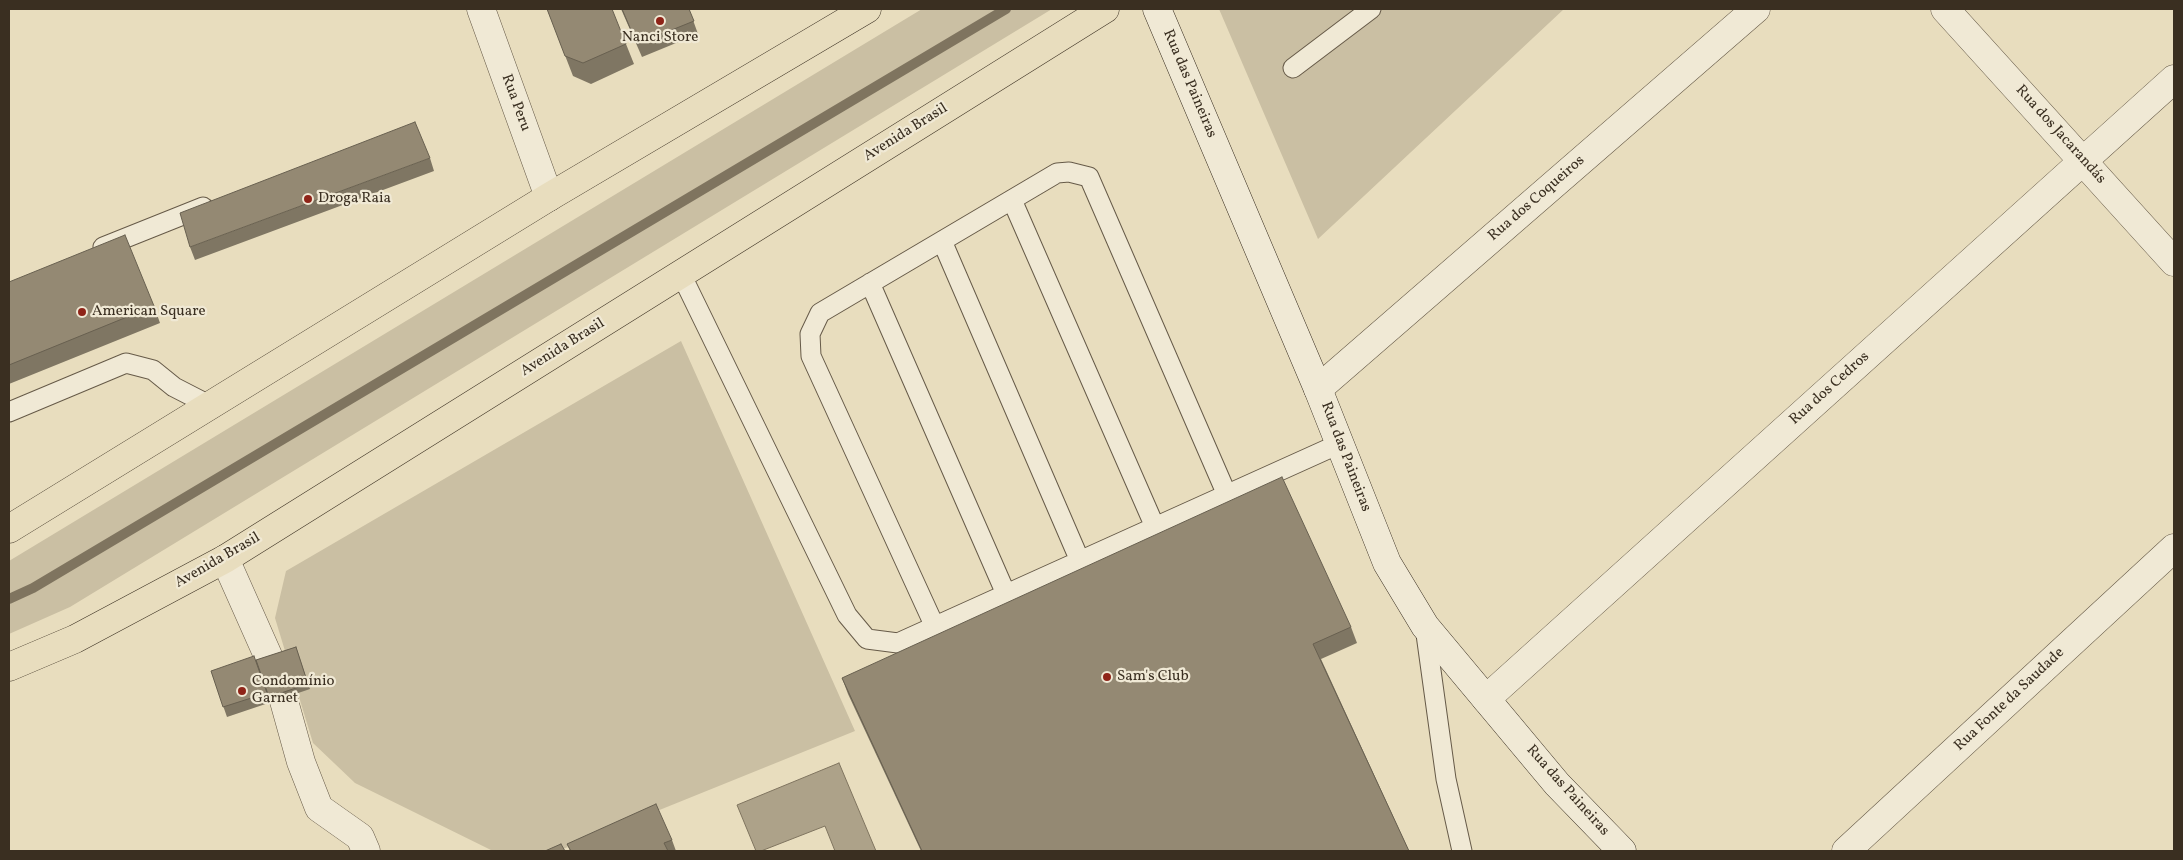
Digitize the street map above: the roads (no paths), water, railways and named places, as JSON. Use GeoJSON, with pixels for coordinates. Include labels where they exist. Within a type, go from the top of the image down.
{"type":"FeatureCollection","features":[{"type":"Feature","properties":{"kind":"main road"},"geometry":{"type":"LineString","coordinates":[[9,529],[549,197],[867,9]]}},
{"type":"Feature","properties":{"kind":"main road","name":"Avenida Brasil"},"geometry":{"type":"LineString","coordinates":[[9,667],[75,639],[225,559],[1105,9]]}},
{"type":"Feature","properties":{"kind":"street","name":"Rua Peru"},"geometry":{"type":"LineString","coordinates":[[482,9],[549,197]]}},
{"type":"Feature","properties":{"kind":"street","name":"Rua das Paineiras"},"geometry":{"type":"LineString","coordinates":[[1157,9],[1318,389],[1387,563],[1425,626],[1557,784],[1622,851]]}},
{"type":"Feature","properties":{"kind":"street","name":"Rua dos Coqueiros"},"geometry":{"type":"LineString","coordinates":[[1318,389],[1756,9]]}},
{"type":"Feature","properties":{"kind":"street","name":"Rua dos Jacarandás"},"geometry":{"type":"LineString","coordinates":[[1945,9],[2174,262]]}},
{"type":"Feature","properties":{"kind":"street","name":"Rua dos Cedros"},"geometry":{"type":"LineString","coordinates":[[1486,698],[2174,79]]}},
{"type":"Feature","properties":{"kind":"street","name":"Rua Fonte da Saudade"},"geometry":{"type":"LineString","coordinates":[[1846,851],[2174,548]]}},
{"type":"Feature","properties":{"kind":"street"},"geometry":{"type":"LineString","coordinates":[[225,559],[277,676],[301,762],[319,808],[360,836],[366,851]]}},
{"type":"Feature","properties":{"kind":"lane"},"geometry":{"type":"LineString","coordinates":[[1293,68],[1371,9]]}},
{"type":"Feature","properties":{"kind":"lane"},"geometry":{"type":"LineString","coordinates":[[935,627],[811,356],[810,334],[820,313],[1057,174],[1069,172],[1090,177],[1227,495]]}},
{"type":"Feature","properties":{"kind":"lane"},"geometry":{"type":"LineString","coordinates":[[83,254],[222,200]]}},
{"type":"Feature","properties":{"kind":"lane"},"geometry":{"type":"LineString","coordinates":[[1012,200],[1155,527]]}},
{"type":"Feature","properties":{"kind":"lane"},"geometry":{"type":"LineString","coordinates":[[942,241],[1080,561]]}},
{"type":"Feature","properties":{"kind":"lane"},"geometry":{"type":"LineString","coordinates":[[681,274],[846,615],[867,639],[898,643],[1340,444]]}},
{"type":"Feature","properties":{"kind":"lane"},"geometry":{"type":"LineString","coordinates":[[870,283],[1006,594]]}},
{"type":"Feature","properties":{"kind":"lane"},"geometry":{"type":"LineString","coordinates":[[9,412],[126,363],[154,370],[174,387],[211,406]]}},
{"type":"Feature","properties":{"kind":"lane"},"geometry":{"type":"LineString","coordinates":[[1425,626],[1446,779],[1462,851]]}},
{"type":"Feature","properties":{"kind":"waterway"},"geometry":{"type":"LineString","coordinates":[[9,599],[33,588],[1006,9]]}},
{"type":"Feature","properties":{"kind":"place","name":"Nanci Store"},"geometry":{"type":"Point","coordinates":[660,21]}},
{"type":"Feature","properties":{"kind":"place","name":"Droga Raia"},"geometry":{"type":"Point","coordinates":[308,199]}},
{"type":"Feature","properties":{"kind":"place","name":"American Square"},"geometry":{"type":"Point","coordinates":[82,312]}},
{"type":"Feature","properties":{"kind":"place","name":"Sam's Club"},"geometry":{"type":"Point","coordinates":[1107,677]}},
{"type":"Feature","properties":{"kind":"place","name":"Condomínio Garnet"},"geometry":{"type":"Point","coordinates":[242,691]}}]}
